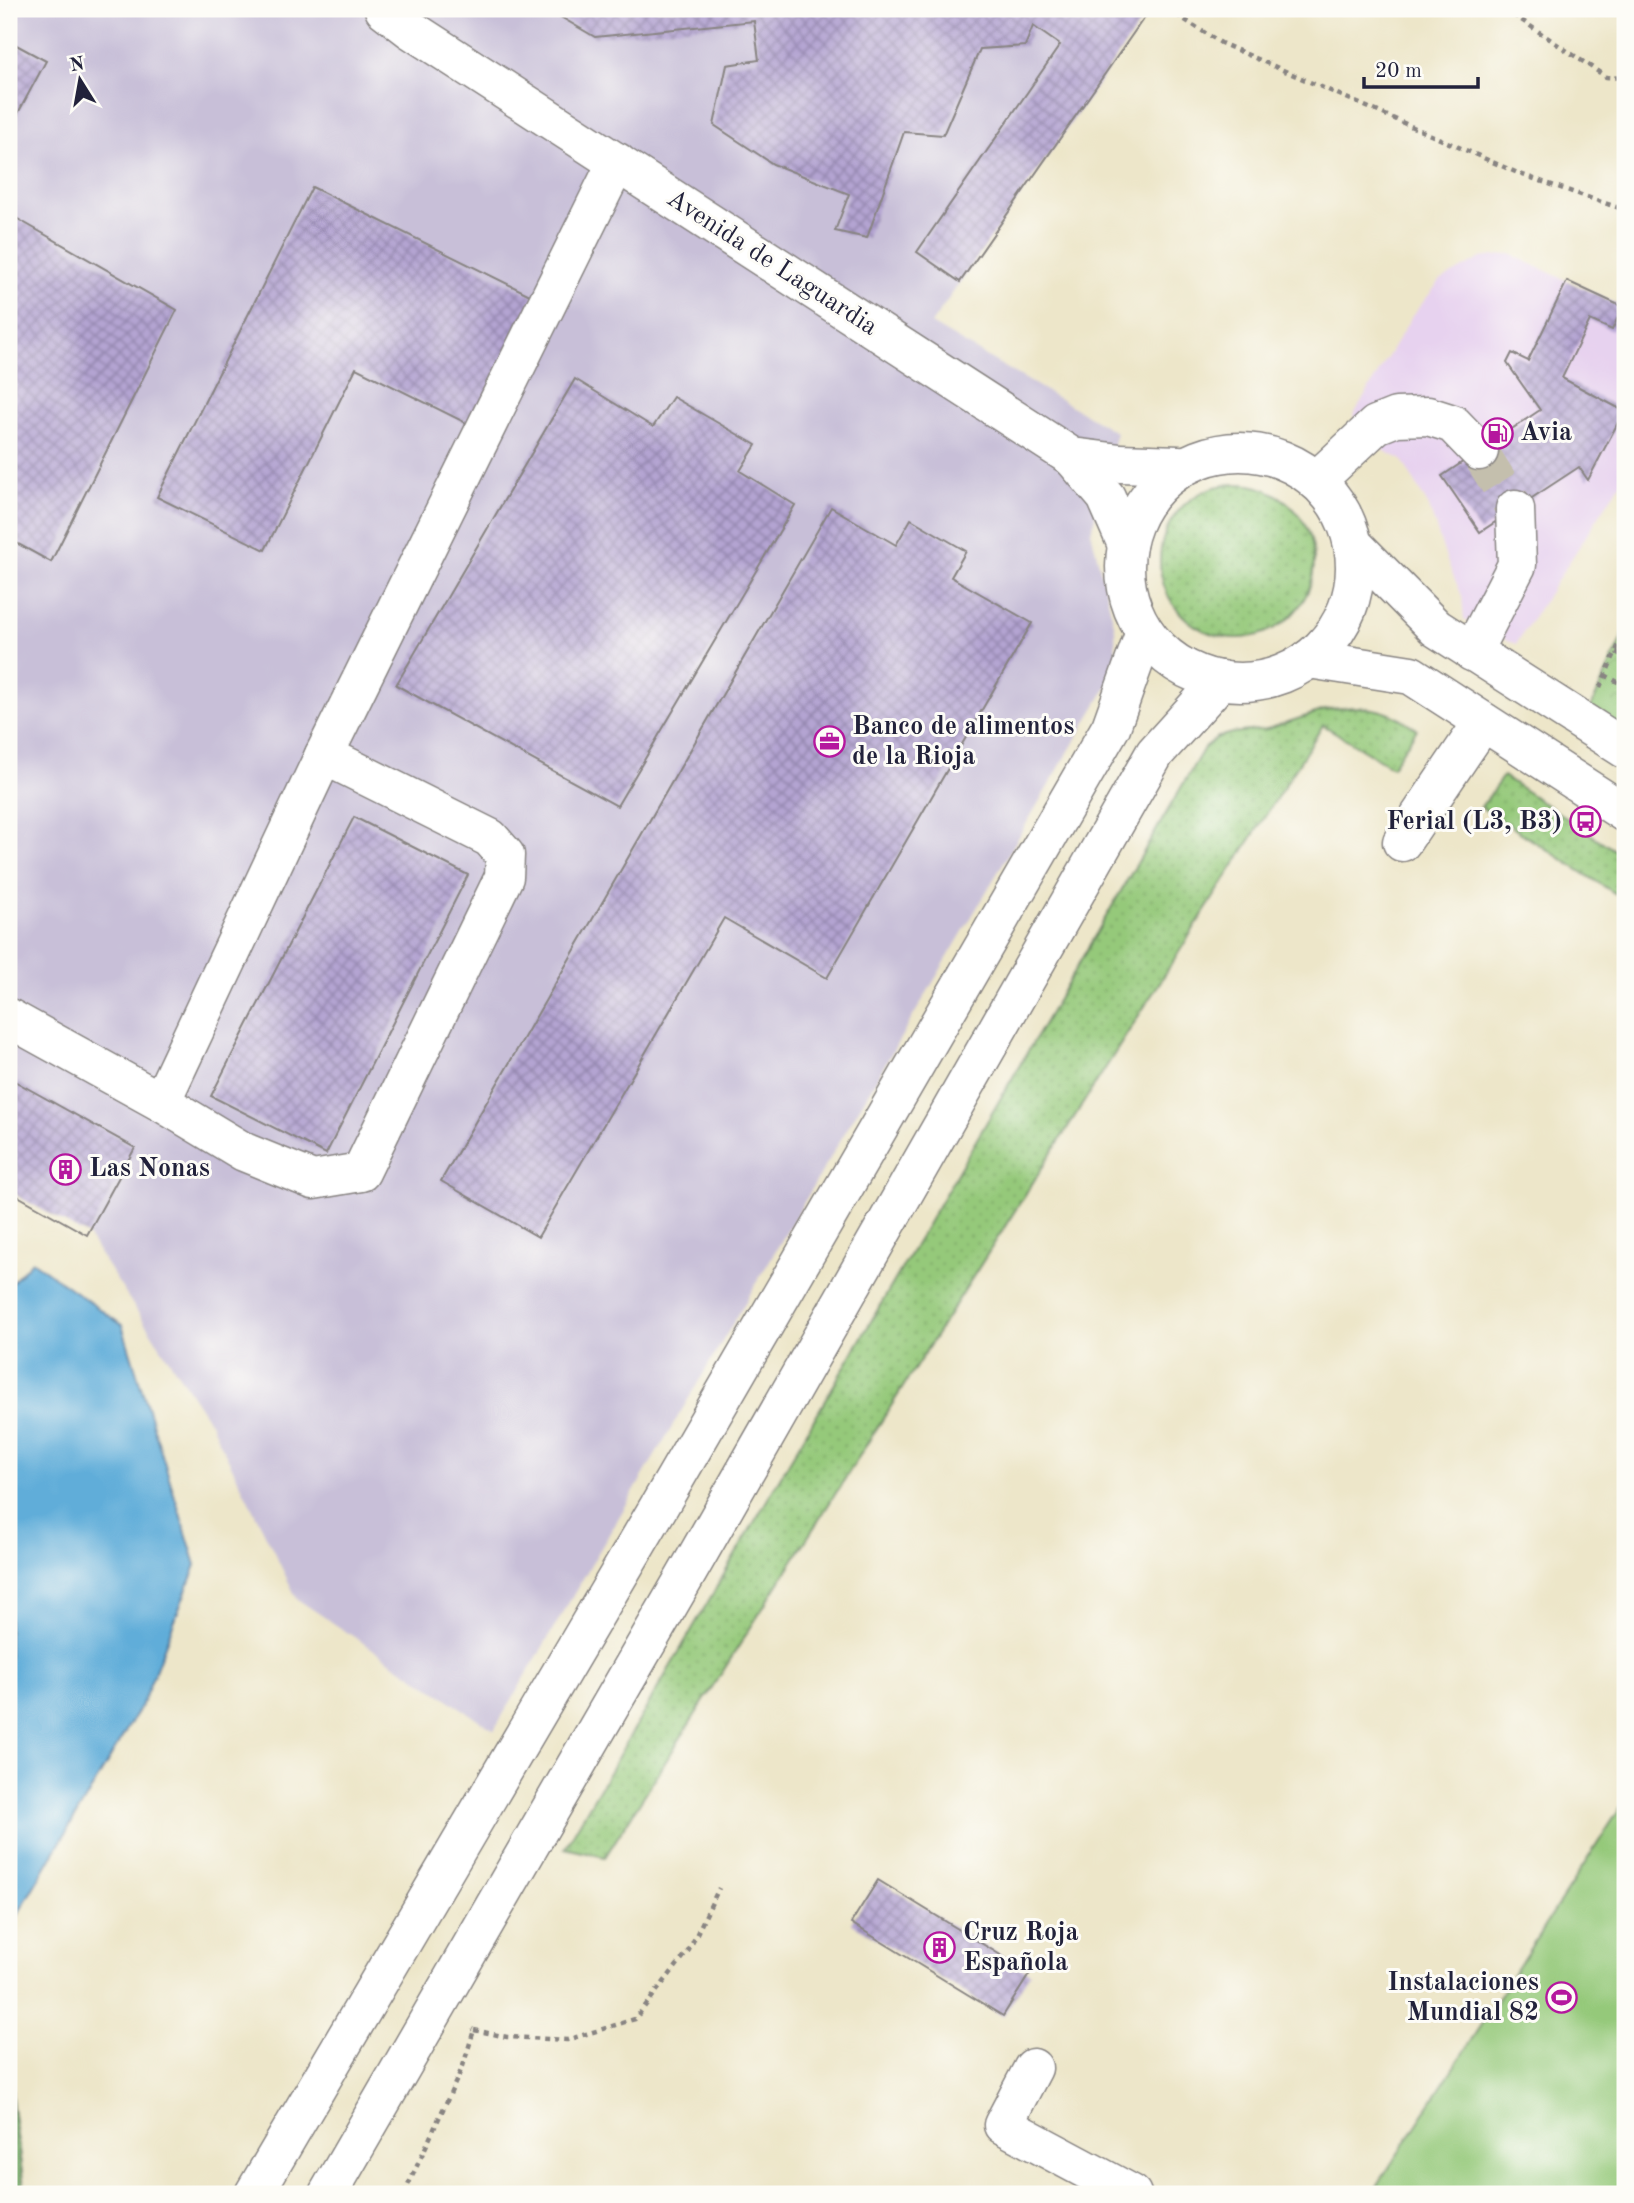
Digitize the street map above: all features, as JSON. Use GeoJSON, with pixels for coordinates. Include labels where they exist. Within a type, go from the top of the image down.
{"type":"FeatureCollection","features":[{"type":"Feature","properties":{"kind":"main road","name":"Avenida de Laguardia"},"geometry":{"type":"LineString","coordinates":[[384,9],[410,29],[1072,457],[1120,463],[1179,465]]}},
{"type":"Feature","properties":{"kind":"main road"},"geometry":{"type":"LineString","coordinates":[[161,1102],[324,755],[617,162]]}},
{"type":"Feature","properties":{"kind":"main road"},"geometry":{"type":"LineString","coordinates":[[1315,481],[1376,425],[1395,417],[1428,416],[1453,424],[1479,451]]}},
{"type":"Feature","properties":{"kind":"main road"},"geometry":{"type":"LineString","coordinates":[[1236,452],[1266,456],[1297,467],[1315,481],[1323,487],[1342,513],[1353,544],[1355,576],[1348,608],[1332,636],[1309,659],[1289,671],[1267,679],[1246,682],[1221,680],[1178,664],[1145,632],[1134,611],[1127,588],[1127,545],[1137,518],[1154,486],[1179,465],[1236,452]]}},
{"type":"Feature","properties":{"kind":"main road"},"geometry":{"type":"LineString","coordinates":[[1072,457],[1106,497],[1127,545]]}},
{"type":"Feature","properties":{"kind":"main road"},"geometry":{"type":"LineString","coordinates":[[1472,652],[1517,565],[1515,509]]}},
{"type":"Feature","properties":{"kind":"main road"},"geometry":{"type":"LineString","coordinates":[[1353,544],[1436,628],[1625,750]]}},
{"type":"Feature","properties":{"kind":"main road"},"geometry":{"type":"LineString","coordinates":[[254,2194],[651,1520],[1111,727],[1145,632]]}},
{"type":"Feature","properties":{"kind":"main road"},"geometry":{"type":"LineString","coordinates":[[1309,659],[1411,675],[1625,813]]}},
{"type":"Feature","properties":{"kind":"main road"},"geometry":{"type":"LineString","coordinates":[[328,2194],[703,1546],[1155,753],[1221,680]]}},
{"type":"Feature","properties":{"kind":"main road"},"geometry":{"type":"LineString","coordinates":[[1402,842],[1483,722]]}},
{"type":"Feature","properties":{"kind":"main road"},"geometry":{"type":"LineString","coordinates":[[9,1018],[161,1102],[244,1152],[313,1180],[361,1172],[505,877],[505,855],[490,838],[324,755]]}},
{"type":"Feature","properties":{"kind":"main road"},"geometry":{"type":"LineString","coordinates":[[1033,2068],[1003,2125],[1132,2194]]}},
{"type":"Feature","properties":{"kind":"path"},"geometry":{"type":"LineString","coordinates":[[1168,9],[1233,48],[1520,174],[1625,210]]}},
{"type":"Feature","properties":{"kind":"path"},"geometry":{"type":"LineString","coordinates":[[1505,9],[1606,78],[1625,78]]}},
{"type":"Feature","properties":{"kind":"path"},"geometry":{"type":"LineString","coordinates":[[1584,723],[1625,631]]}},
{"type":"Feature","properties":{"kind":"path"},"geometry":{"type":"LineString","coordinates":[[1616,652],[1625,657]]}},
{"type":"Feature","properties":{"kind":"path"},"geometry":{"type":"LineString","coordinates":[[1605,676],[1625,687]]}},
{"type":"Feature","properties":{"kind":"path"},"geometry":{"type":"LineString","coordinates":[[461,2024],[474,2030],[507,2037],[568,2040],[635,2019],[689,1950],[719,1888]]}},
{"type":"Feature","properties":{"kind":"path"},"geometry":{"type":"LineString","coordinates":[[404,2194],[463,2066],[474,2030]]}},
{"type":"Feature","properties":{"kind":"shaded area"},"geometry":{"type":"Polygon","coordinates":[[[9,9],[1144,9],[1148,12],[931,324],[1116,432],[1091,532],[1115,628],[1116,671],[494,1730],[297,1599],[211,1424],[87,1235],[9,1191],[9,9]]]}},
{"type":"Feature","properties":{"kind":"shaded area","name":"Avia"},"geometry":{"type":"Polygon","coordinates":[[[1510,254],[1625,308],[1625,476],[1516,644],[1464,620],[1462,596],[1429,507],[1402,460],[1383,450],[1353,416],[1412,316],[1440,281],[1481,258],[1510,254]]]}},
{"type":"Feature","properties":{"kind":"green space"},"geometry":{"type":"Polygon","coordinates":[[[1237,484],[1267,489],[1292,506],[1309,531],[1314,561],[1309,591],[1292,616],[1267,633],[1237,638],[1207,633],[1182,616],[1165,591],[1160,561],[1165,531],[1182,506],[1207,489],[1237,484]]]}},
{"type":"Feature","properties":{"kind":"green space"},"geometry":{"type":"Polygon","coordinates":[[[1625,631],[1625,749],[1584,723],[1625,631]]]}},
{"type":"Feature","properties":{"kind":"green space"},"geometry":{"type":"Polygon","coordinates":[[[1356,707],[1388,713],[1417,729],[1392,767],[1323,725],[605,1857],[565,1848],[1204,748],[1218,737],[1232,733],[1267,729],[1328,709],[1356,707]]]}},
{"type":"Feature","properties":{"kind":"green space"},"geometry":{"type":"Polygon","coordinates":[[[1503,776],[1625,857],[1625,900],[1481,807],[1503,776]]]}},
{"type":"Feature","properties":{"kind":"green space","name":"Instalaciones Mundial 82"},"geometry":{"type":"Polygon","coordinates":[[[1625,1801],[1625,2194],[1372,2194],[1625,1801]]]}},
{"type":"Feature","properties":{"kind":"green space"},"geometry":{"type":"Polygon","coordinates":[[[10,1926],[17,1970],[9,2031],[9,1929],[10,1926]]]}},
{"type":"Feature","properties":{"kind":"green space"},"geometry":{"type":"Polygon","coordinates":[[[9,2036],[12,2100],[25,2194],[9,2194],[9,2036]]]}},
{"type":"Feature","properties":{"kind":"water"},"geometry":{"type":"Polygon","coordinates":[[[32,1261],[122,1325],[196,1565],[143,1702],[9,1929],[9,1286],[32,1261]]]}},
{"type":"Feature","properties":{"kind":"building"},"geometry":{"type":"Polygon","coordinates":[[[547,9],[1144,9],[1148,12],[960,282],[917,252],[1060,45],[1033,26],[1025,46],[980,49],[943,135],[904,132],[867,238],[835,231],[849,194],[773,164],[714,125],[727,65],[759,60],[754,21],[595,37],[547,9]]]}},
{"type":"Feature","properties":{"kind":"building"},"geometry":{"type":"Polygon","coordinates":[[[9,41],[46,61],[9,130],[9,41]]]}},
{"type":"Feature","properties":{"kind":"building"},"geometry":{"type":"Polygon","coordinates":[[[312,187],[534,297],[470,425],[356,368],[265,550],[157,497],[312,187]]]}},
{"type":"Feature","properties":{"kind":"building"},"geometry":{"type":"Polygon","coordinates":[[[9,214],[177,310],[51,562],[9,539],[9,214]]]}},
{"type":"Feature","properties":{"kind":"building"},"geometry":{"type":"Polygon","coordinates":[[[1567,281],[1623,307],[1612,330],[1590,320],[1562,378],[1624,411],[1588,480],[1579,467],[1480,532],[1442,476],[1540,410],[1507,363],[1512,353],[1528,361],[1567,281]]]}},
{"type":"Feature","properties":{"kind":"building"},"geometry":{"type":"Polygon","coordinates":[[[575,379],[653,427],[673,397],[756,445],[740,471],[795,505],[617,806],[396,685],[575,379]]]}},
{"type":"Feature","properties":{"kind":"building","name":"Banco de alimentos de la Rioja"},"geometry":{"type":"Polygon","coordinates":[[[831,507],[896,545],[911,519],[966,551],[951,577],[1032,623],[827,978],[724,918],[538,1237],[441,1181],[831,507]]]}},
{"type":"Feature","properties":{"kind":"building"},"geometry":{"type":"Polygon","coordinates":[[[354,817],[468,875],[326,1154],[211,1096],[354,817]]]}},
{"type":"Feature","properties":{"kind":"building","name":"Las Nonas"},"geometry":{"type":"Polygon","coordinates":[[[9,1078],[135,1148],[87,1235],[9,1191],[9,1078]]]}},
{"type":"Feature","properties":{"kind":"building","name":"Cruz Roja Española"},"geometry":{"type":"Polygon","coordinates":[[[878,1880],[1030,1973],[1003,2016],[851,1923],[878,1880]]]}},
{"type":"Feature","properties":{"kind":"tunnel"},"geometry":{"type":"LineString","coordinates":[[1479,451],[1515,509]]}},
{"type":"Feature","properties":{"kind":"place","name":"Avia"},"geometry":{"type":"Point","coordinates":[1497,433]}},
{"type":"Feature","properties":{"kind":"place","name":"Banco de alimentos de la Rioja"},"geometry":{"type":"Point","coordinates":[829,742]}},
{"type":"Feature","properties":{"kind":"place","name":"Ferial (L3, B3)"},"geometry":{"type":"Point","coordinates":[1585,822]}},
{"type":"Feature","properties":{"kind":"place","name":"Las Nonas"},"geometry":{"type":"Point","coordinates":[66,1169]}},
{"type":"Feature","properties":{"kind":"place","name":"Cruz Roja Española"},"geometry":{"type":"Point","coordinates":[940,1948]}},
{"type":"Feature","properties":{"kind":"place","name":"Instalaciones Mundial 82"},"geometry":{"type":"Point","coordinates":[1562,1998]}}]}
